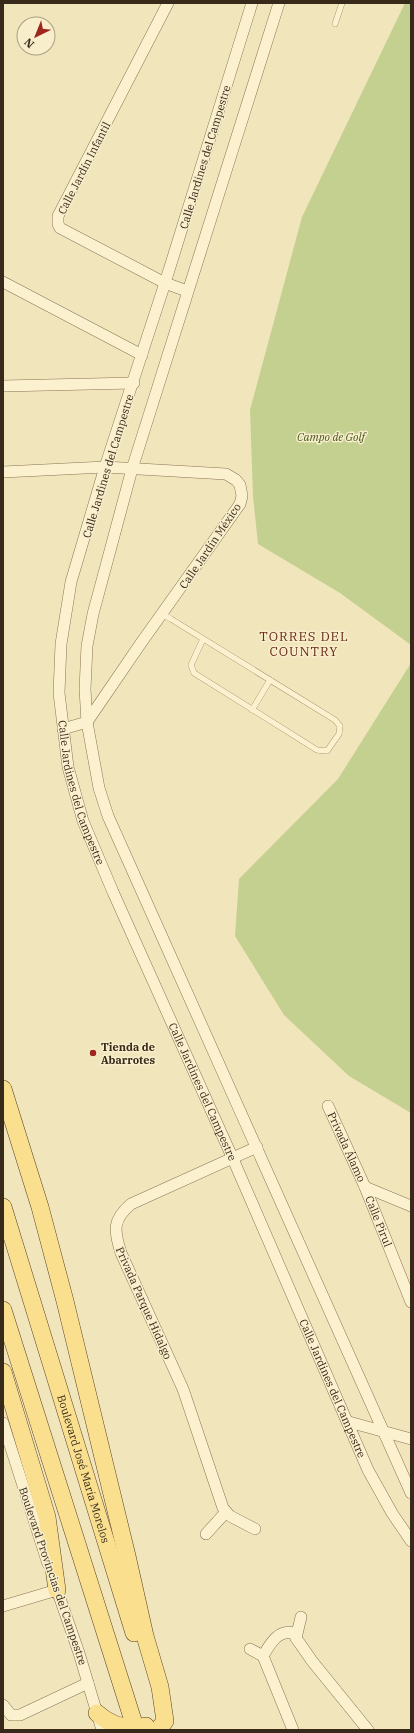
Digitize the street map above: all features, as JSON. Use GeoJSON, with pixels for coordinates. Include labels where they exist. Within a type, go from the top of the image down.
{"type":"FeatureCollection","features":[{"type":"Feature","properties":{"kind":"main road"},"geometry":{"type":"LineString","coordinates":[[3,1089],[40,1207],[65,1302],[128,1556],[144,1636],[160,1687],[164,1727],[136,1729],[116,1726],[97,1713]]}},
{"type":"Feature","properties":{"kind":"main road","name":"Boulevard José María Morelos"},"geometry":{"type":"LineString","coordinates":[[3,1207],[126,1611],[164,1727]]}},
{"type":"Feature","properties":{"kind":"main road"},"geometry":{"type":"LineString","coordinates":[[3,1310],[136,1729]]}},
{"type":"Feature","properties":{"kind":"main road"},"geometry":{"type":"LineString","coordinates":[[4,1377],[46,1517],[57,1590]]}},
{"type":"Feature","properties":{"kind":"street","name":"Calle Jardín Infantil"},"geometry":{"type":"LineString","coordinates":[[168,3],[58,216],[58,224],[60,228],[165,283],[187,291]]}},
{"type":"Feature","properties":{"kind":"street","name":"Calle Jardines del Campestre"},"geometry":{"type":"LineString","coordinates":[[252,3],[134,383],[105,467],[71,582],[60,644],[59,693],[68,767],[83,821],[113,892],[349,1422],[368,1470],[392,1514],[411,1541]]}},
{"type":"Feature","properties":{"kind":"street","name":"Calle Jardines del Campestre"},"geometry":{"type":"LineString","coordinates":[[279,3],[132,468],[93,614],[87,646],[85,689],[87,722],[99,788],[108,816],[411,1493]]}},
{"type":"Feature","properties":{"kind":"street"},"geometry":{"type":"LineString","coordinates":[[3,282],[142,355]]}},
{"type":"Feature","properties":{"kind":"street"},"geometry":{"type":"LineString","coordinates":[[3,386],[134,383]]}},
{"type":"Feature","properties":{"kind":"street","name":"Calle Jardín México"},"geometry":{"type":"LineString","coordinates":[[3,472],[105,467],[132,468],[226,474],[236,480],[240,485],[242,491],[240,504],[87,722]]}},
{"type":"Feature","properties":{"kind":"street"},"geometry":{"type":"LineString","coordinates":[[63,729],[87,722]]}},
{"type":"Feature","properties":{"kind":"street","name":"Privada Álamo"},"geometry":{"type":"LineString","coordinates":[[328,1106],[365,1187]]}},
{"type":"Feature","properties":{"kind":"street","name":"Privada Parque Hidalgo"},"geometry":{"type":"LineString","coordinates":[[226,1512],[183,1389],[121,1253],[116,1229],[118,1218],[131,1204],[257,1147]]}},
{"type":"Feature","properties":{"kind":"street","name":"Calle Pirul"},"geometry":{"type":"LineString","coordinates":[[365,1187],[411,1206]]}},
{"type":"Feature","properties":{"kind":"street","name":"Calle Pirul"},"geometry":{"type":"LineString","coordinates":[[365,1187],[411,1302]]}},
{"type":"Feature","properties":{"kind":"street"},"geometry":{"type":"LineString","coordinates":[[349,1422],[382,1430],[411,1440]]}},
{"type":"Feature","properties":{"kind":"street","name":"Boulevard Provincias del Campestre"},"geometry":{"type":"LineString","coordinates":[[3,1423],[32,1517],[88,1683],[102,1730]]}},
{"type":"Feature","properties":{"kind":"street"},"geometry":{"type":"LineString","coordinates":[[206,1534],[226,1512],[233,1518],[255,1529]]}},
{"type":"Feature","properties":{"kind":"street"},"geometry":{"type":"LineString","coordinates":[[3,1606],[57,1590]]}},
{"type":"Feature","properties":{"kind":"street"},"geometry":{"type":"LineString","coordinates":[[296,1638],[301,1617]]}},
{"type":"Feature","properties":{"kind":"street"},"geometry":{"type":"LineString","coordinates":[[263,1656],[272,1642],[280,1634],[290,1632],[294,1633],[296,1638],[368,1730]]}},
{"type":"Feature","properties":{"kind":"street"},"geometry":{"type":"LineString","coordinates":[[250,1649],[263,1656],[293,1730]]}},
{"type":"Feature","properties":{"kind":"street"},"geometry":{"type":"LineString","coordinates":[[3,1705],[11,1715],[20,1715],[88,1683]]}},
{"type":"Feature","properties":{"kind":"lane"},"geometry":{"type":"LineString","coordinates":[[335,24],[342,3]]}},
{"type":"Feature","properties":{"kind":"lane"},"geometry":{"type":"LineString","coordinates":[[162,614],[203,639],[270,680],[335,720],[340,726],[339,734],[327,751],[322,752],[194,673],[191,665],[203,639]]}},
{"type":"Feature","properties":{"kind":"lane"},"geometry":{"type":"LineString","coordinates":[[252,710],[270,680]]}},
{"type":"Feature","properties":{"kind":"green space","name":"Campo de Golf"},"geometry":{"type":"Polygon","coordinates":[[[405,3],[411,3],[411,645],[340,593],[258,544],[253,496],[250,410],[302,217],[405,3]]]}},
{"type":"Feature","properties":{"kind":"green space"},"geometry":{"type":"Polygon","coordinates":[[[411,663],[411,1113],[349,1076],[284,1015],[235,936],[239,879],[338,779],[411,663]]]}},
{"type":"Feature","properties":{"kind":"place","name":"Tienda de Abarrotes"},"geometry":{"type":"Point","coordinates":[93,1053]}},
{"type":"Feature","properties":{"kind":"district","name":"TORRES DEL COUNTRY"},"geometry":{"type":"Point","coordinates":[304,644]}}]}
